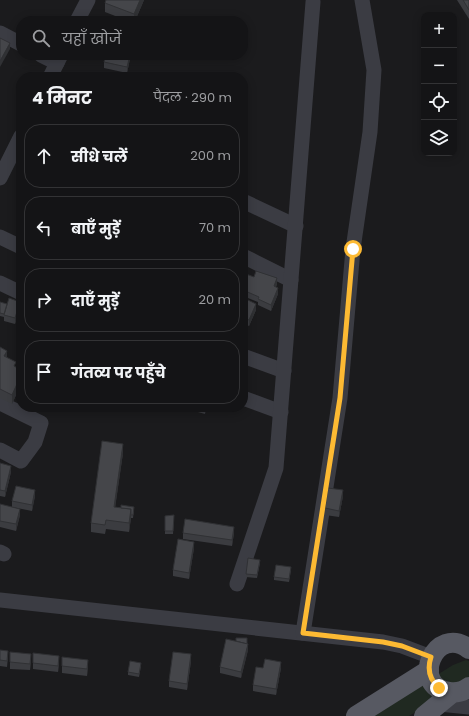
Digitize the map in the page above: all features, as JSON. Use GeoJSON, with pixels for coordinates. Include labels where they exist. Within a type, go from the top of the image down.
{"type":"FeatureCollection","features":[{"type":"Feature","properties":{"kind":"main road"},"geometry":{"type":"LineString","coordinates":[[446,700],[430,677],[430,663],[435,651],[447,644],[461,644],[468,648]]}},
{"type":"Feature","properties":{"kind":"main road"},"geometry":{"type":"LineString","coordinates":[[356,716],[430,663]]}},
{"type":"Feature","properties":{"kind":"street"},"geometry":{"type":"LineString","coordinates":[[80,16],[88,0]]}},
{"type":"Feature","properties":{"kind":"street"},"geometry":{"type":"LineString","coordinates":[[303,633],[340,398],[353,249],[370,132],[374,70],[362,0]]}},
{"type":"Feature","properties":{"kind":"street"},"geometry":{"type":"LineString","coordinates":[[237,584],[276,468],[314,2]]}},
{"type":"Feature","properties":{"kind":"street"},"geometry":{"type":"LineString","coordinates":[[0,33],[16,41]]}},
{"type":"Feature","properties":{"kind":"street"},"geometry":{"type":"LineString","coordinates":[[52,72],[58,60]]}},
{"type":"Feature","properties":{"kind":"street"},"geometry":{"type":"LineString","coordinates":[[1,173],[16,149]]}},
{"type":"Feature","properties":{"kind":"street"},"geometry":{"type":"LineString","coordinates":[[248,203],[296,226]]}},
{"type":"Feature","properties":{"kind":"street"},"geometry":{"type":"LineString","coordinates":[[0,237],[16,245]]}},
{"type":"Feature","properties":{"kind":"street"},"geometry":{"type":"LineString","coordinates":[[248,258],[291,280]]}},
{"type":"Feature","properties":{"kind":"street"},"geometry":{"type":"LineString","coordinates":[[0,283],[16,291]]}},
{"type":"Feature","properties":{"kind":"street"},"geometry":{"type":"LineString","coordinates":[[248,358],[284,371]]}},
{"type":"Feature","properties":{"kind":"street"},"geometry":{"type":"LineString","coordinates":[[248,400],[281,412]]}},
{"type":"Feature","properties":{"kind":"street"},"geometry":{"type":"LineString","coordinates":[[0,403],[16,411]]}},
{"type":"Feature","properties":{"kind":"street"},"geometry":{"type":"LineString","coordinates":[[0,450],[21,461],[34,442],[41,423],[18,412]]}},
{"type":"Feature","properties":{"kind":"street"},"geometry":{"type":"LineString","coordinates":[[0,600],[383,642],[402,646],[430,663]]}},
{"type":"Feature","properties":{"kind":"street"},"geometry":{"type":"LineString","coordinates":[[446,700],[469,707]]}},
{"type":"Feature","properties":{"kind":"shaded area"},"geometry":{"type":"Polygon","coordinates":[[[466,660],[469,661],[469,679],[409,716],[371,716],[453,665],[466,660]]]}},
{"type":"Feature","properties":{"kind":"building"},"geometry":{"type":"Polygon","coordinates":[[[106,0],[140,0],[134,14],[105,3],[106,0]]]}},
{"type":"Feature","properties":{"kind":"building"},"geometry":{"type":"Polygon","coordinates":[[[463,0],[469,0],[469,10],[463,0]]]}},
{"type":"Feature","properties":{"kind":"building"},"geometry":{"type":"Polygon","coordinates":[[[0,38],[10,43],[0,61],[0,38]]]}},
{"type":"Feature","properties":{"kind":"building"},"geometry":{"type":"Polygon","coordinates":[[[105,60],[129,60],[127,67],[104,62],[105,60]]]}},
{"type":"Feature","properties":{"kind":"building"},"geometry":{"type":"Polygon","coordinates":[[[256,271],[277,278],[274,286],[278,288],[271,305],[248,292],[248,275],[254,277],[256,271]]]}},
{"type":"Feature","properties":{"kind":"building"},"geometry":{"type":"Polygon","coordinates":[[[9,298],[16,301],[15,318],[4,315],[9,298]]]}},
{"type":"Feature","properties":{"kind":"building"},"geometry":{"type":"Polygon","coordinates":[[[248,300],[256,304],[248,320],[248,300]]]}},
{"type":"Feature","properties":{"kind":"building"},"geometry":{"type":"Polygon","coordinates":[[[0,302],[7,304],[4,314],[0,313],[0,302]]]}},
{"type":"Feature","properties":{"kind":"building"},"geometry":{"type":"Polygon","coordinates":[[[0,347],[7,351],[4,356],[16,362],[14,366],[16,367],[16,386],[12,395],[0,389],[0,347]]]}},
{"type":"Feature","properties":{"kind":"building"},"geometry":{"type":"Polygon","coordinates":[[[102,441],[123,444],[114,507],[131,509],[129,523],[106,520],[105,525],[91,523],[102,441]]]}},
{"type":"Feature","properties":{"kind":"building"},"geometry":{"type":"Polygon","coordinates":[[[0,463],[11,466],[5,491],[0,490],[0,463]]]}},
{"type":"Feature","properties":{"kind":"building"},"geometry":{"type":"Polygon","coordinates":[[[16,486],[35,490],[32,505],[12,501],[16,486]]]}},
{"type":"Feature","properties":{"kind":"building"},"geometry":{"type":"Polygon","coordinates":[[[328,488],[343,490],[339,511],[325,508],[328,488]]]}},
{"type":"Feature","properties":{"kind":"building"},"geometry":{"type":"Polygon","coordinates":[[[0,504],[20,509],[16,524],[0,521],[0,504]]]}},
{"type":"Feature","properties":{"kind":"building"},"geometry":{"type":"Polygon","coordinates":[[[121,505],[134,507],[133,515],[131,515],[131,509],[121,508],[121,505]]]}},
{"type":"Feature","properties":{"kind":"building"},"geometry":{"type":"Polygon","coordinates":[[[174,515],[173,531],[165,531],[165,516],[174,515]]]}},
{"type":"Feature","properties":{"kind":"building"},"geometry":{"type":"Polygon","coordinates":[[[185,519],[234,527],[232,540],[183,533],[185,519]]]}},
{"type":"Feature","properties":{"kind":"building"},"geometry":{"type":"Polygon","coordinates":[[[178,539],[194,542],[189,573],[173,570],[178,539]]]}},
{"type":"Feature","properties":{"kind":"building"},"geometry":{"type":"Polygon","coordinates":[[[248,558],[260,560],[257,575],[246,574],[248,558]]]}},
{"type":"Feature","properties":{"kind":"building"},"geometry":{"type":"Polygon","coordinates":[[[276,565],[291,567],[289,579],[274,577],[276,565]]]}},
{"type":"Feature","properties":{"kind":"building"},"geometry":{"type":"Polygon","coordinates":[[[236,638],[247,638],[247,644],[236,641],[236,638]]]}},
{"type":"Feature","properties":{"kind":"building"},"geometry":{"type":"Polygon","coordinates":[[[226,639],[248,644],[241,672],[220,667],[226,639]]]}},
{"type":"Feature","properties":{"kind":"building"},"geometry":{"type":"Polygon","coordinates":[[[0,650],[8,651],[7,661],[0,660],[0,650]]]}},
{"type":"Feature","properties":{"kind":"building"},"geometry":{"type":"Polygon","coordinates":[[[10,652],[31,654],[30,664],[10,662],[10,652]]]}},
{"type":"Feature","properties":{"kind":"building"},"geometry":{"type":"Polygon","coordinates":[[[173,652],[191,654],[187,684],[169,681],[173,652]]]}},
{"type":"Feature","properties":{"kind":"building"},"geometry":{"type":"Polygon","coordinates":[[[33,653],[59,656],[58,666],[33,663],[33,653]]]}},
{"type":"Feature","properties":{"kind":"building"},"geometry":{"type":"Polygon","coordinates":[[[62,657],[88,660],[87,669],[62,666],[62,657]]]}},
{"type":"Feature","properties":{"kind":"building"},"geometry":{"type":"Polygon","coordinates":[[[265,659],[281,662],[276,689],[253,685],[256,667],[263,668],[265,659]]]}},
{"type":"Feature","properties":{"kind":"building"},"geometry":{"type":"Polygon","coordinates":[[[130,661],[141,663],[139,674],[128,672],[130,661]]]}},
{"type":"Feature","properties":{"kind":"route"},"geometry":{"type":"LineString","coordinates":[[353,249],[340,398],[303,633],[383,642],[402,646],[431,657],[428,670],[430,677],[439,688]]}}]}
